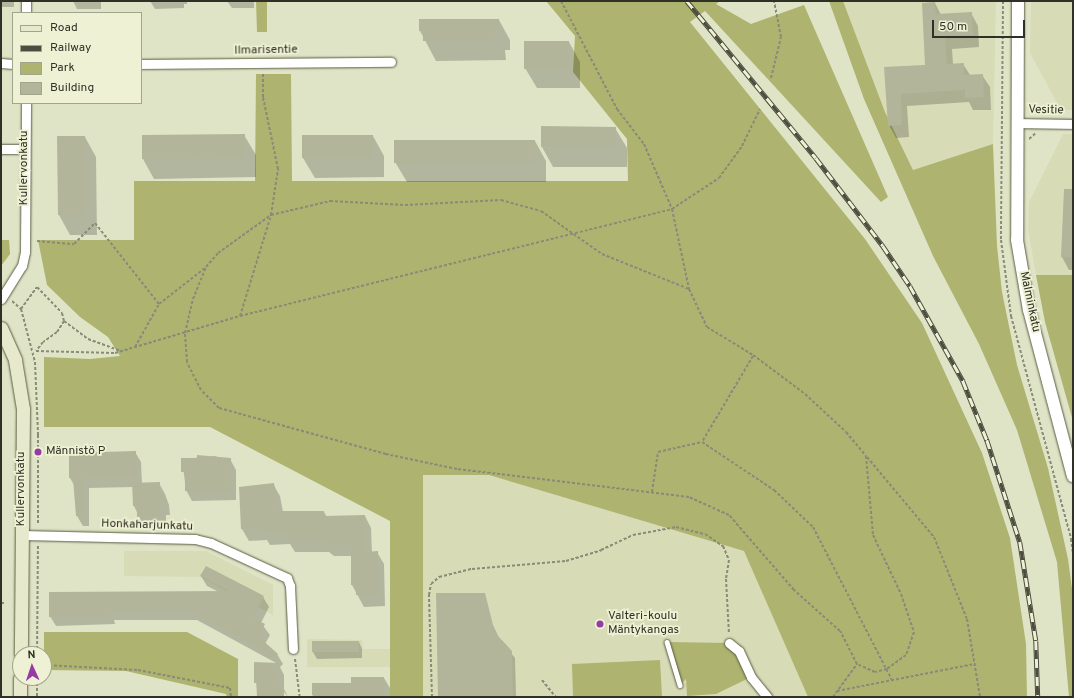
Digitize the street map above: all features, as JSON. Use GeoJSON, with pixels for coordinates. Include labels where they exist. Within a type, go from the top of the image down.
{"type":"FeatureCollection","features":[{"type":"Feature","properties":{"kind":"main road","name":"Kullervonkatu"},"geometry":{"type":"LineString","coordinates":[[1,328],[15,360],[23,409],[21,646]]}},
{"type":"Feature","properties":{"kind":"main road"},"geometry":{"type":"LineString","coordinates":[[20,686],[20,697]]}},
{"type":"Feature","properties":{"kind":"street"},"geometry":{"type":"LineString","coordinates":[[26,1],[26,12]]}},
{"type":"Feature","properties":{"kind":"street","name":"Malminkatu"},"geometry":{"type":"LineString","coordinates":[[1018,1],[1017,240],[1029,310],[1073,476]]}},
{"type":"Feature","properties":{"kind":"street","name":"Ilmarisentie"},"geometry":{"type":"LineString","coordinates":[[142,64],[391,62]]}},
{"type":"Feature","properties":{"kind":"street"},"geometry":{"type":"LineString","coordinates":[[1,63],[12,64]]}},
{"type":"Feature","properties":{"kind":"street","name":"Kullervonkatu"},"geometry":{"type":"LineString","coordinates":[[1,299],[22,266],[25,252],[26,104]]}},
{"type":"Feature","properties":{"kind":"street","name":"Vesitie"},"geometry":{"type":"LineString","coordinates":[[1018,123],[1073,124]]}},
{"type":"Feature","properties":{"kind":"street"},"geometry":{"type":"LineString","coordinates":[[1,149],[25,149]]}},
{"type":"Feature","properties":{"kind":"street","name":"Honkaharjunkatu"},"geometry":{"type":"LineString","coordinates":[[22,535],[195,538],[211,543],[287,578],[290,586],[293,649]]}},
{"type":"Feature","properties":{"kind":"street"},"geometry":{"type":"LineString","coordinates":[[729,643],[739,651],[751,677],[767,697]]}},
{"type":"Feature","properties":{"kind":"lane"},"geometry":{"type":"LineString","coordinates":[[667,642],[680,685]]}},
{"type":"Feature","properties":{"kind":"path"},"geometry":{"type":"LineString","coordinates":[[561,1],[617,109],[644,144],[672,209],[689,289],[706,327],[753,355],[805,394],[846,432],[934,537],[967,619],[976,664],[980,697]]}},
{"type":"Feature","properties":{"kind":"path"},"geometry":{"type":"LineString","coordinates":[[771,78],[781,37],[774,1]]}},
{"type":"Feature","properties":{"kind":"path"},"geometry":{"type":"LineString","coordinates":[[240,316],[270,215],[278,169],[263,97],[266,63]]}},
{"type":"Feature","properties":{"kind":"path"},"geometry":{"type":"LineString","coordinates":[[64,321],[57,332],[43,342],[36,351],[115,353],[240,316],[573,232],[672,209],[718,178],[742,146],[760,109]]}},
{"type":"Feature","properties":{"kind":"path"},"geometry":{"type":"LineString","coordinates":[[135,348],[159,304],[206,267],[218,253],[270,215],[330,201],[405,205],[501,200],[541,211],[573,232],[602,254],[689,289]]}},
{"type":"Feature","properties":{"kind":"path"},"geometry":{"type":"LineString","coordinates":[[37,241],[74,244],[95,223],[159,304]]}},
{"type":"Feature","properties":{"kind":"path"},"geometry":{"type":"LineString","coordinates":[[206,267],[192,299],[185,332],[187,362],[201,390],[219,408],[386,454],[457,469],[689,497],[729,516],[794,590],[840,631],[857,664],[875,672],[887,669],[906,654],[914,632],[901,594],[873,535],[866,456]]}},
{"type":"Feature","properties":{"kind":"path"},"geometry":{"type":"LineString","coordinates":[[21,308],[37,287],[62,312],[64,321],[88,339],[122,351]]}},
{"type":"Feature","properties":{"kind":"path"},"geometry":{"type":"LineString","coordinates":[[702,442],[753,355]]}},
{"type":"Feature","properties":{"kind":"path"},"geometry":{"type":"LineString","coordinates":[[652,492],[658,452],[702,442],[774,490],[813,527],[892,680]]}},
{"type":"Feature","properties":{"kind":"path"},"geometry":{"type":"LineString","coordinates":[[432,697],[428,595],[431,584],[439,577],[472,569],[566,561],[601,550],[633,535],[676,527],[705,534],[723,546],[729,560],[726,579],[729,643]]}},
{"type":"Feature","properties":{"kind":"path"},"geometry":{"type":"LineString","coordinates":[[293,649],[300,697]]}},
{"type":"Feature","properties":{"kind":"path"},"geometry":{"type":"LineString","coordinates":[[833,697],[857,664]]}},
{"type":"Feature","properties":{"kind":"path"},"geometry":{"type":"LineString","coordinates":[[837,691],[976,664]]}},
{"type":"Feature","properties":{"kind":"path"},"geometry":{"type":"LineString","coordinates":[[52,666],[145,671],[230,688],[231,697]]}},
{"type":"Feature","properties":{"kind":"path"},"geometry":{"type":"LineString","coordinates":[[542,680],[556,697]]}},
{"type":"Feature","properties":{"kind":"path"},"geometry":{"type":"LineString","coordinates":[[37,686],[37,697]]}},
{"type":"Feature","properties":{"kind":"shaded area"},"geometry":{"type":"Polygon","coordinates":[[[843,1],[996,1],[993,144],[913,170],[885,112],[843,1]]]}},
{"type":"Feature","properties":{"kind":"shaded area"},"geometry":{"type":"Polygon","coordinates":[[[1031,1],[1073,1],[1073,110],[1061,110],[1030,53],[1031,1]]]}},
{"type":"Feature","properties":{"kind":"shaded area"},"geometry":{"type":"Polygon","coordinates":[[[1063,134],[1073,134],[1073,275],[1036,275],[1028,229],[1029,202],[1063,134]]]}},
{"type":"Feature","properties":{"kind":"shaded area","name":"Valteri-koulu Mäntykangas"},"geometry":{"type":"Polygon","coordinates":[[[423,475],[489,475],[744,551],[808,697],[423,697],[423,475]]]}},
{"type":"Feature","properties":{"kind":"shaded area"},"geometry":{"type":"Polygon","coordinates":[[[124,551],[206,551],[273,585],[273,615],[200,577],[124,576],[124,551]]]}},
{"type":"Feature","properties":{"kind":"shaded area"},"geometry":{"type":"Polygon","coordinates":[[[307,639],[362,640],[363,649],[390,649],[390,667],[307,667],[307,639]]]}},
{"type":"Feature","properties":{"kind":"green space"},"geometry":{"type":"Polygon","coordinates":[[[256,1],[267,1],[267,32],[257,32],[256,1]]]}},
{"type":"Feature","properties":{"kind":"green space"},"geometry":{"type":"Polygon","coordinates":[[[546,1],[720,1],[716,4],[751,24],[804,5],[888,197],[881,202],[705,11],[690,22],[865,239],[922,323],[982,453],[1010,538],[1026,644],[1027,697],[808,697],[744,551],[489,475],[423,475],[423,697],[390,697],[390,521],[210,427],[44,427],[44,357],[90,359],[120,356],[108,337],[80,317],[47,285],[38,240],[134,240],[134,181],[255,181],[256,74],[291,74],[292,181],[628,181],[627,139],[573,72],[575,36],[546,1]]]}},
{"type":"Feature","properties":{"kind":"green space"},"geometry":{"type":"Polygon","coordinates":[[[829,1],[843,1],[885,112],[913,170],[993,144],[997,246],[1002,292],[1017,365],[1048,468],[1068,559],[1073,596],[1073,697],[1069,697],[1057,562],[1017,430],[979,344],[933,256],[864,99],[829,1]]]}},
{"type":"Feature","properties":{"kind":"green space"},"geometry":{"type":"Polygon","coordinates":[[[1,240],[9,240],[10,254],[1,266],[1,240]]]}},
{"type":"Feature","properties":{"kind":"green space"},"geometry":{"type":"Polygon","coordinates":[[[1036,275],[1073,275],[1073,421],[1045,322],[1036,275]]]}},
{"type":"Feature","properties":{"kind":"green space"},"geometry":{"type":"Polygon","coordinates":[[[44,632],[187,632],[238,659],[238,697],[227,697],[226,694],[126,671],[52,670],[52,646],[44,646],[44,632]]]}},
{"type":"Feature","properties":{"kind":"green space"},"geometry":{"type":"Polygon","coordinates":[[[667,642],[729,643],[751,677],[716,694],[687,696],[686,679],[680,685],[667,642]]]}},
{"type":"Feature","properties":{"kind":"green space"},"geometry":{"type":"Polygon","coordinates":[[[660,660],[662,697],[573,697],[572,664],[660,660]]]}},
{"type":"Feature","properties":{"kind":"building"},"geometry":{"type":"Polygon","coordinates":[[[935,2],[936,14],[972,12],[973,35],[945,36],[947,64],[964,63],[964,75],[983,74],[984,97],[965,98],[965,90],[901,94],[902,125],[888,126],[884,67],[925,65],[922,3],[935,2]]]}},
{"type":"Feature","properties":{"kind":"building"},"geometry":{"type":"Polygon","coordinates":[[[419,19],[499,19],[499,30],[494,30],[495,41],[423,41],[423,31],[419,31],[419,19]]]}},
{"type":"Feature","properties":{"kind":"building"},"geometry":{"type":"Polygon","coordinates":[[[524,41],[569,41],[569,68],[524,69],[524,41]]]}},
{"type":"Feature","properties":{"kind":"building"},"geometry":{"type":"Polygon","coordinates":[[[541,126],[616,127],[616,147],[541,147],[541,126]]]}},
{"type":"Feature","properties":{"kind":"building"},"geometry":{"type":"Polygon","coordinates":[[[245,134],[245,158],[142,159],[142,135],[245,134]]]}},
{"type":"Feature","properties":{"kind":"building"},"geometry":{"type":"Polygon","coordinates":[[[302,135],[373,135],[373,158],[302,158],[302,135]]]}},
{"type":"Feature","properties":{"kind":"building"},"geometry":{"type":"Polygon","coordinates":[[[57,136],[85,136],[86,215],[58,215],[57,136]]]}},
{"type":"Feature","properties":{"kind":"building"},"geometry":{"type":"Polygon","coordinates":[[[394,140],[535,140],[535,162],[394,163],[394,140]]]}},
{"type":"Feature","properties":{"kind":"building"},"geometry":{"type":"Polygon","coordinates":[[[1064,189],[1073,189],[1073,258],[1061,257],[1064,189]]]}},
{"type":"Feature","properties":{"kind":"building"},"geometry":{"type":"Polygon","coordinates":[[[136,451],[136,477],[83,478],[83,516],[76,516],[73,478],[69,478],[69,453],[136,451]]]}},
{"type":"Feature","properties":{"kind":"building"},"geometry":{"type":"Polygon","coordinates":[[[197,455],[231,458],[231,490],[185,491],[185,472],[181,472],[181,458],[197,458],[197,455]]]}},
{"type":"Feature","properties":{"kind":"building"},"geometry":{"type":"Polygon","coordinates":[[[160,482],[160,493],[164,493],[164,505],[160,505],[161,516],[137,517],[137,506],[133,506],[132,483],[160,482]]]}},
{"type":"Feature","properties":{"kind":"building"},"geometry":{"type":"Polygon","coordinates":[[[274,483],[279,511],[324,511],[324,516],[365,515],[366,552],[378,551],[378,595],[356,595],[356,585],[351,585],[351,545],[327,545],[327,541],[321,540],[287,540],[287,532],[262,533],[262,529],[241,529],[239,487],[274,483]]]}},
{"type":"Feature","properties":{"kind":"building"},"geometry":{"type":"Polygon","coordinates":[[[206,566],[264,596],[253,618],[265,624],[258,636],[278,654],[275,657],[191,610],[109,611],[110,615],[49,617],[49,592],[229,591],[200,576],[206,566]]]}},
{"type":"Feature","properties":{"kind":"building"},"geometry":{"type":"Polygon","coordinates":[[[436,593],[485,593],[493,625],[498,636],[512,651],[513,697],[438,697],[436,593]]]}},
{"type":"Feature","properties":{"kind":"building"},"geometry":{"type":"Polygon","coordinates":[[[312,641],[359,641],[359,652],[312,652],[312,641]]]}},
{"type":"Feature","properties":{"kind":"building"},"geometry":{"type":"Polygon","coordinates":[[[254,662],[279,663],[278,685],[283,685],[282,697],[257,697],[257,683],[254,683],[254,662]]]}},
{"type":"Feature","properties":{"kind":"building"},"geometry":{"type":"Polygon","coordinates":[[[351,677],[384,677],[384,694],[381,694],[381,697],[315,697],[312,695],[312,683],[351,683],[351,677]]]}},
{"type":"Feature","properties":{"kind":"railway"},"geometry":{"type":"LineString","coordinates":[[687,1],[816,158],[883,246],[910,286],[963,381],[987,440],[1020,542],[1036,641],[1038,697]]}},
{"type":"Feature","properties":{"kind":"place","name":"Männistö P"},"geometry":{"type":"Point","coordinates":[38,452]}},
{"type":"Feature","properties":{"kind":"place","name":"Valteri-koulu Mäntykangas"},"geometry":{"type":"Point","coordinates":[600,624]}}]}
